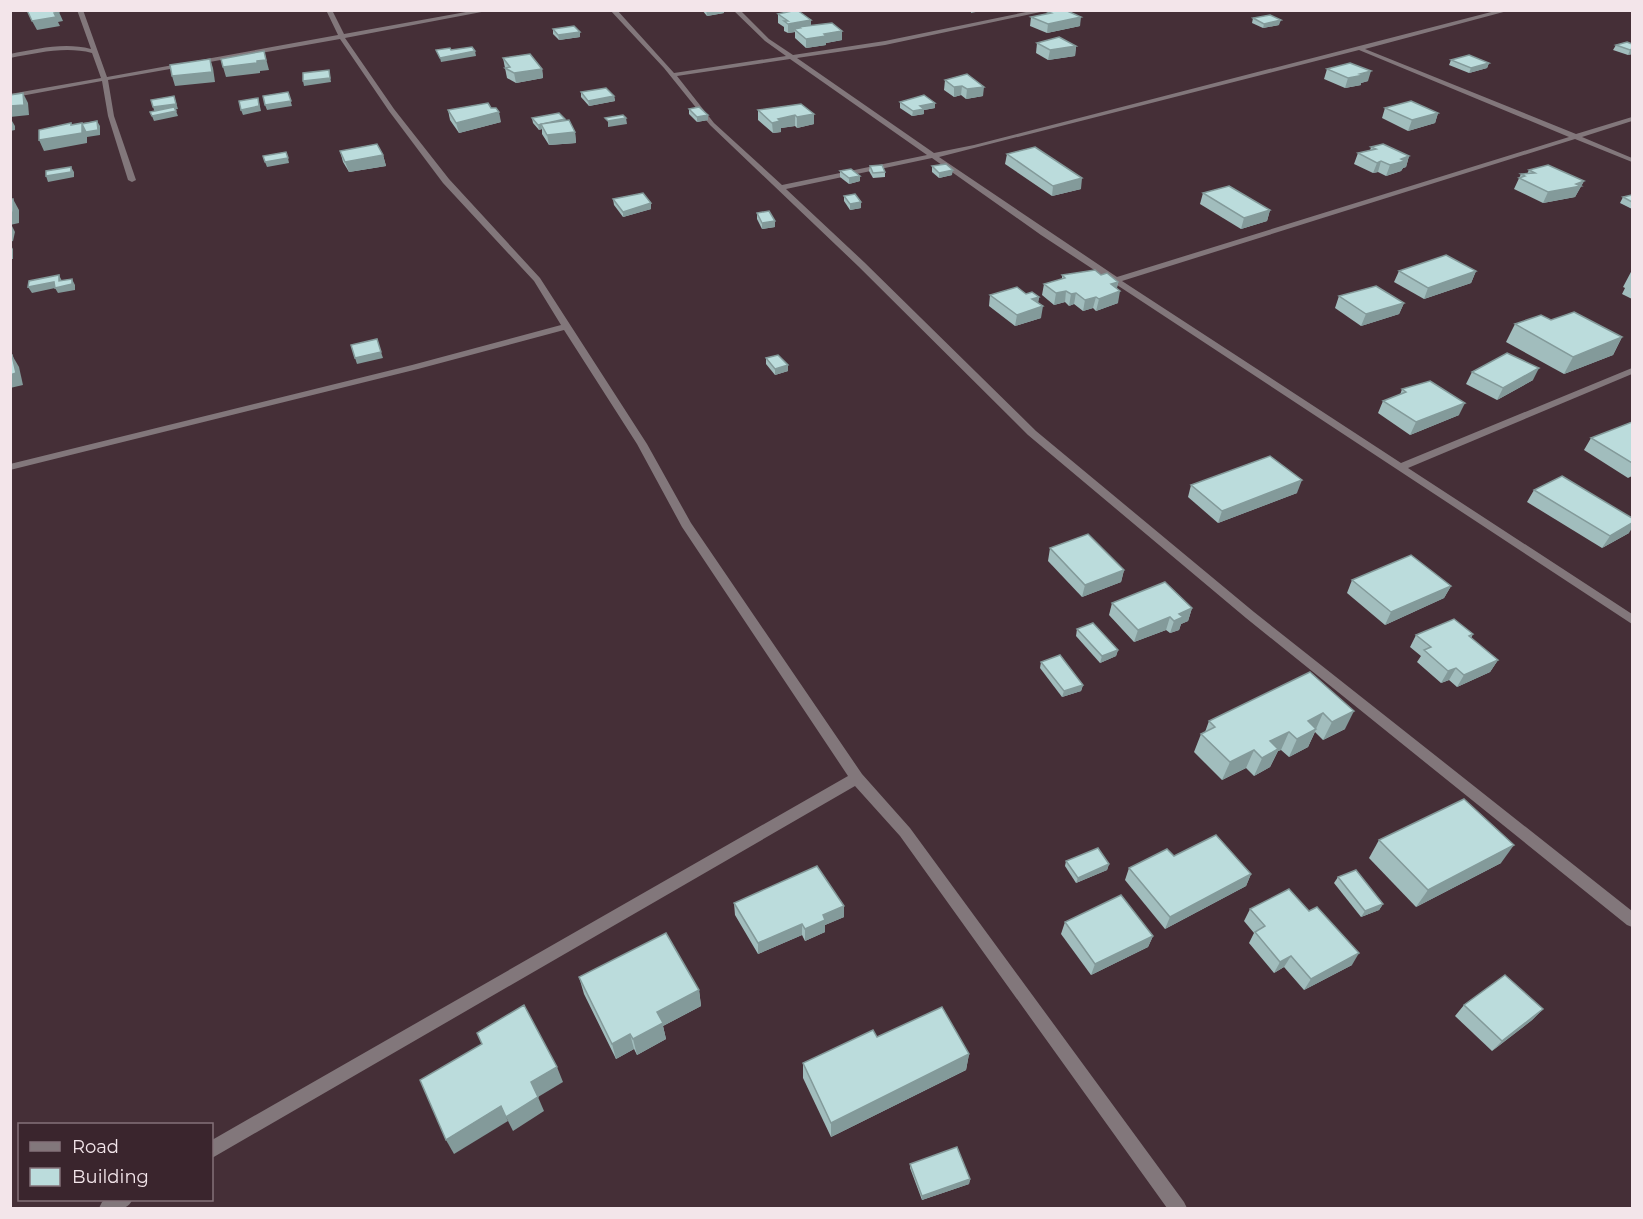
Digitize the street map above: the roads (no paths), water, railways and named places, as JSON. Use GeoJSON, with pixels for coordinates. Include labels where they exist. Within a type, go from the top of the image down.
{"type":"FeatureCollection","features":[{"type":"Feature","properties":{"kind":"street"},"geometry":{"type":"LineString","coordinates":[[80,10],[105,79],[111,116],[132,180]]}},
{"type":"Feature","properties":{"kind":"street"},"geometry":{"type":"LineString","coordinates":[[329,10],[342,37],[391,110],[432,163],[537,280],[642,444],[686,524],[857,778],[904,832],[1178,1209]]}},
{"type":"Feature","properties":{"kind":"street"},"geometry":{"type":"LineString","coordinates":[[10,96],[489,10]]}},
{"type":"Feature","properties":{"kind":"street"},"geometry":{"type":"LineString","coordinates":[[613,10],[673,75],[712,124],[1032,433],[1250,615],[1632,920]]}},
{"type":"Feature","properties":{"kind":"street"},"geometry":{"type":"LineString","coordinates":[[736,10],[767,40],[934,154],[1044,233],[1632,621]]}},
{"type":"Feature","properties":{"kind":"street"},"geometry":{"type":"LineString","coordinates":[[673,75],[885,43],[1047,10]]}},
{"type":"Feature","properties":{"kind":"street"},"geometry":{"type":"LineString","coordinates":[[780,188],[974,147],[1508,10]]}},
{"type":"Feature","properties":{"kind":"street"},"geometry":{"type":"LineString","coordinates":[[10,56],[72,48],[83,48],[95,52]]}},
{"type":"Feature","properties":{"kind":"street"},"geometry":{"type":"LineString","coordinates":[[1361,49],[1632,160]]}},
{"type":"Feature","properties":{"kind":"street"},"geometry":{"type":"LineString","coordinates":[[1116,280],[1632,119]]}},
{"type":"Feature","properties":{"kind":"street"},"geometry":{"type":"LineString","coordinates":[[10,467],[416,367],[567,326]]}},
{"type":"Feature","properties":{"kind":"street"},"geometry":{"type":"LineString","coordinates":[[1401,467],[1632,371]]}},
{"type":"Feature","properties":{"kind":"street"},"geometry":{"type":"LineString","coordinates":[[213,1148],[857,778]]}},
{"type":"Feature","properties":{"kind":"street"},"geometry":{"type":"LineString","coordinates":[[108,1209],[121,1201]]}}]}
